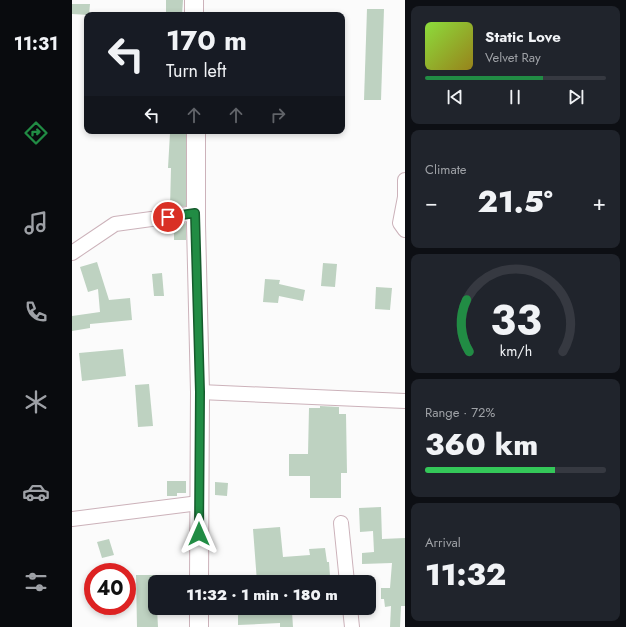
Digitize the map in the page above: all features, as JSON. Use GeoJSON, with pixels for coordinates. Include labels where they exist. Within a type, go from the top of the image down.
{"type":"FeatureCollection","features":[{"type":"Feature","properties":{"kind":"street"},"geometry":{"type":"LineString","coordinates":[[194,0],[194,12]]}},
{"type":"Feature","properties":{"kind":"street"},"geometry":{"type":"LineString","coordinates":[[196,134],[197,186],[195,213],[200,392],[199,575]]}},
{"type":"Feature","properties":{"kind":"street"},"geometry":{"type":"LineString","coordinates":[[405,180],[405,196],[400,223],[405,230]]}},
{"type":"Feature","properties":{"kind":"street"},"geometry":{"type":"LineString","coordinates":[[72,253],[115,224],[195,213]]}},
{"type":"Feature","properties":{"kind":"street"},"geometry":{"type":"LineString","coordinates":[[200,392],[405,401]]}},
{"type":"Feature","properties":{"kind":"street"},"geometry":{"type":"LineString","coordinates":[[72,519],[199,503]]}},
{"type":"Feature","properties":{"kind":"street"},"geometry":{"type":"LineString","coordinates":[[341,523],[346,575]]}},
{"type":"Feature","properties":{"kind":"street"},"geometry":{"type":"LineString","coordinates":[[199,615],[199,627]]}},
{"type":"Feature","properties":{"kind":"street"},"geometry":{"type":"LineString","coordinates":[[351,615],[352,627]]}},
{"type":"Feature","properties":{"kind":"building"},"geometry":{"type":"Polygon","coordinates":[[[166,0],[183,0],[182,12],[166,12],[166,0]]]}},
{"type":"Feature","properties":{"kind":"building"},"geometry":{"type":"Polygon","coordinates":[[[72,4],[90,4],[89,12],[84,12],[84,15],[72,14],[72,4]]]}},
{"type":"Feature","properties":{"kind":"building"},"geometry":{"type":"Polygon","coordinates":[[[367,9],[384,9],[381,100],[364,100],[367,9]]]}},
{"type":"Feature","properties":{"kind":"building"},"geometry":{"type":"Polygon","coordinates":[[[170,134],[186,134],[186,206],[170,208],[171,168],[168,168],[170,134]]]}},
{"type":"Feature","properties":{"kind":"building"},"geometry":{"type":"Polygon","coordinates":[[[186,223],[186,240],[174,240],[174,225],[186,223]]]}},
{"type":"Feature","properties":{"kind":"building"},"geometry":{"type":"Polygon","coordinates":[[[97,262],[109,300],[130,298],[132,320],[90,324],[90,328],[72,331],[72,316],[100,312],[98,289],[88,292],[80,267],[97,262]]]}},
{"type":"Feature","properties":{"kind":"building"},"geometry":{"type":"Polygon","coordinates":[[[323,263],[337,264],[335,287],[321,286],[323,263]]]}},
{"type":"Feature","properties":{"kind":"building"},"geometry":{"type":"Polygon","coordinates":[[[162,273],[164,296],[154,296],[152,274],[162,273]]]}},
{"type":"Feature","properties":{"kind":"building"},"geometry":{"type":"Polygon","coordinates":[[[265,279],[280,280],[279,284],[305,290],[303,301],[279,296],[278,303],[263,302],[265,279]]]}},
{"type":"Feature","properties":{"kind":"building"},"geometry":{"type":"Polygon","coordinates":[[[376,287],[392,288],[390,310],[375,309],[376,287]]]}},
{"type":"Feature","properties":{"kind":"building"},"geometry":{"type":"Polygon","coordinates":[[[123,349],[126,376],[82,381],[79,353],[123,349]]]}},
{"type":"Feature","properties":{"kind":"building"},"geometry":{"type":"Polygon","coordinates":[[[149,384],[153,426],[138,427],[135,385],[149,384]]]}},
{"type":"Feature","properties":{"kind":"building"},"geometry":{"type":"Polygon","coordinates":[[[320,406],[339,407],[339,414],[346,414],[347,473],[341,473],[341,498],[310,498],[310,476],[289,476],[289,454],[308,454],[309,408],[320,408],[320,406]]]}},
{"type":"Feature","properties":{"kind":"building"},"geometry":{"type":"Polygon","coordinates":[[[167,481],[186,481],[186,493],[177,493],[177,496],[167,496],[167,481]]]}},
{"type":"Feature","properties":{"kind":"building"},"geometry":{"type":"Polygon","coordinates":[[[215,482],[228,483],[227,496],[215,495],[215,482]]]}},
{"type":"Feature","properties":{"kind":"building"},"geometry":{"type":"Polygon","coordinates":[[[381,507],[382,539],[405,538],[405,606],[401,606],[400,627],[390,627],[391,606],[385,607],[384,599],[381,599],[381,588],[390,588],[392,563],[362,564],[362,553],[374,552],[373,531],[360,532],[359,508],[381,507]]]}},
{"type":"Feature","properties":{"kind":"building"},"geometry":{"type":"Polygon","coordinates":[[[280,527],[283,557],[310,555],[309,549],[325,548],[327,562],[329,562],[330,575],[256,575],[253,529],[280,527]]]}},
{"type":"Feature","properties":{"kind":"building"},"geometry":{"type":"Polygon","coordinates":[[[109,539],[114,555],[102,558],[97,542],[109,539]]]}},
{"type":"Feature","properties":{"kind":"building"},"geometry":{"type":"Polygon","coordinates":[[[136,575],[148,575],[148,615],[157,615],[158,627],[137,627],[136,575]]]}},
{"type":"Feature","properties":{"kind":"building"},"geometry":{"type":"Polygon","coordinates":[[[238,615],[292,615],[293,627],[280,627],[280,623],[238,625],[238,615]]]}},
{"type":"Feature","properties":{"kind":"route"},"geometry":{"type":"LineString","coordinates":[[168,217],[195,213],[200,392],[199,534]]}}]}
